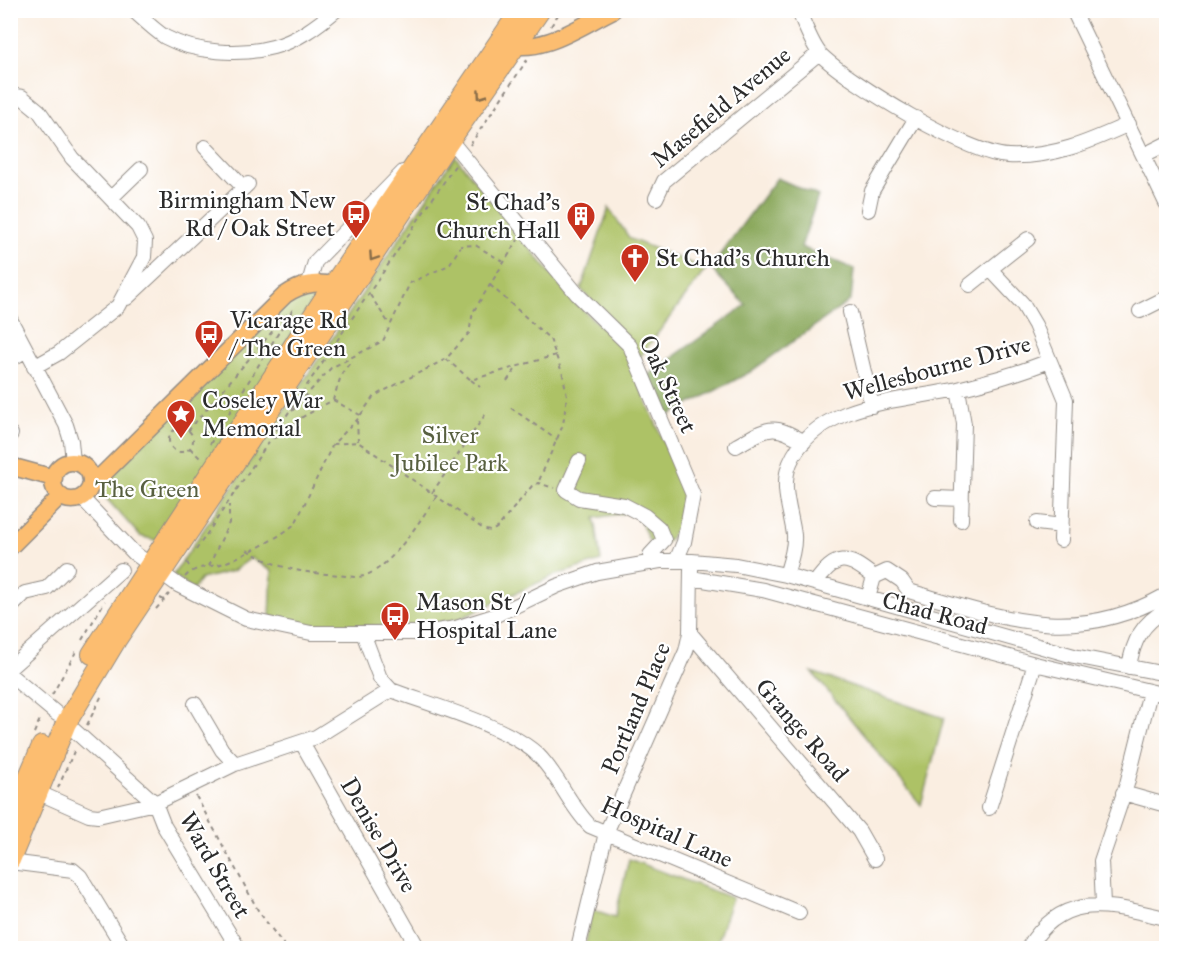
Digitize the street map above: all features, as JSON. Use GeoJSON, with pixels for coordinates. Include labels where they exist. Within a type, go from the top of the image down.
{"type":"FeatureCollection","features":[{"type":"Feature","properties":{"kind":"highway"},"geometry":{"type":"LineString","coordinates":[[10,820],[57,714],[116,640],[155,569],[352,287],[450,140],[508,44],[521,10]]}},
{"type":"Feature","properties":{"kind":"highway"},"geometry":{"type":"LineString","coordinates":[[352,287],[427,148],[508,44],[540,10]]}},
{"type":"Feature","properties":{"kind":"highway"},"geometry":{"type":"LineString","coordinates":[[10,861],[45,796],[57,714]]}},
{"type":"Feature","properties":{"kind":"main road"},"geometry":{"type":"LineString","coordinates":[[508,44],[537,46],[613,10]]}},
{"type":"Feature","properties":{"kind":"main road"},"geometry":{"type":"LineString","coordinates":[[124,455],[107,462],[77,463],[59,467],[54,478],[55,488],[61,496],[70,500],[86,492],[124,455],[285,295],[298,286],[309,284],[352,287]]}},
{"type":"Feature","properties":{"kind":"main road"},"geometry":{"type":"LineString","coordinates":[[77,463],[89,472],[86,492]]}},
{"type":"Feature","properties":{"kind":"main road"},"geometry":{"type":"LineString","coordinates":[[10,466],[54,478]]}},
{"type":"Feature","properties":{"kind":"main road"},"geometry":{"type":"LineString","coordinates":[[10,547],[61,496]]}},
{"type":"Feature","properties":{"kind":"street"},"geometry":{"type":"LineString","coordinates":[[133,10],[164,36],[191,48],[236,51],[274,47],[313,30],[336,10]]}},
{"type":"Feature","properties":{"kind":"street"},"geometry":{"type":"LineString","coordinates":[[798,10],[819,53],[840,71],[955,141],[1006,156],[1053,154],[1082,146],[1130,124]]}},
{"type":"Feature","properties":{"kind":"street"},"geometry":{"type":"LineString","coordinates":[[1073,10],[1167,203]]}},
{"type":"Feature","properties":{"kind":"street","name":"Masefield Avenue"},"geometry":{"type":"LineString","coordinates":[[656,198],[664,181],[819,53]]}},
{"type":"Feature","properties":{"kind":"street"},"geometry":{"type":"LineString","coordinates":[[10,95],[22,97],[39,111],[72,158],[138,227],[145,241],[141,265],[118,306]]}},
{"type":"Feature","properties":{"kind":"street"},"geometry":{"type":"LineString","coordinates":[[868,210],[872,191],[916,118]]}},
{"type":"Feature","properties":{"kind":"street","name":"Oak Street"},"geometry":{"type":"LineString","coordinates":[[450,140],[577,294],[630,346],[693,495],[684,542],[676,561]]}},
{"type":"Feature","properties":{"kind":"street"},"geometry":{"type":"LineString","coordinates":[[1144,155],[1167,144]]}},
{"type":"Feature","properties":{"kind":"street"},"geometry":{"type":"LineString","coordinates":[[34,367],[58,353],[118,306],[246,186],[205,147]]}},
{"type":"Feature","properties":{"kind":"street"},"geometry":{"type":"LineString","coordinates":[[309,284],[315,262],[427,148]]}},
{"type":"Feature","properties":{"kind":"street"},"geometry":{"type":"LineString","coordinates":[[111,198],[141,169]]}},
{"type":"Feature","properties":{"kind":"street"},"geometry":{"type":"LineString","coordinates":[[970,285],[1028,239]]}},
{"type":"Feature","properties":{"kind":"street"},"geometry":{"type":"LineString","coordinates":[[990,269],[1022,303],[1035,325],[1066,400],[1061,533],[1037,523]]}},
{"type":"Feature","properties":{"kind":"street"},"geometry":{"type":"LineString","coordinates":[[1140,311],[1167,298]]}},
{"type":"Feature","properties":{"kind":"street"},"geometry":{"type":"LineString","coordinates":[[850,312],[872,406]]}},
{"type":"Feature","properties":{"kind":"street"},"geometry":{"type":"LineString","coordinates":[[10,319],[66,425],[77,463]]}},
{"type":"Feature","properties":{"kind":"street"},"geometry":{"type":"LineString","coordinates":[[10,360],[26,350]]}},
{"type":"Feature","properties":{"kind":"street","name":"Wellesbourne Drive"},"geometry":{"type":"LineString","coordinates":[[786,575],[794,536],[785,490],[790,463],[804,442],[831,422],[872,406],[958,389],[1021,372],[1049,361]]}},
{"type":"Feature","properties":{"kind":"street"},"geometry":{"type":"LineString","coordinates":[[958,389],[964,424],[961,520]]}},
{"type":"Feature","properties":{"kind":"street"},"geometry":{"type":"LineString","coordinates":[[735,446],[767,429],[784,429],[804,442]]}},
{"type":"Feature","properties":{"kind":"street"},"geometry":{"type":"LineString","coordinates":[[579,461],[566,490],[579,498],[624,505],[645,516],[659,528],[664,540],[650,555],[651,563]]}},
{"type":"Feature","properties":{"kind":"street","name":"Chad Road"},"geometry":{"type":"LineString","coordinates":[[86,492],[134,553],[155,569],[211,603],[246,619],[311,633],[423,633],[456,628],[494,616],[557,586],[597,572],[651,563],[692,561],[736,565],[786,575],[1052,650],[1167,675]]}},
{"type":"Feature","properties":{"kind":"street"},"geometry":{"type":"LineString","coordinates":[[935,498],[962,500]]}},
{"type":"Feature","properties":{"kind":"street"},"geometry":{"type":"LineString","coordinates":[[815,583],[828,565],[839,560],[854,562],[874,577]]}},
{"type":"Feature","properties":{"kind":"street","name":"Portland Place"},"geometry":{"type":"LineString","coordinates":[[578,948],[606,833],[686,651],[690,633],[692,561]]}},
{"type":"Feature","properties":{"kind":"street"},"geometry":{"type":"LineString","coordinates":[[10,608],[25,593],[48,588],[67,568]]}},
{"type":"Feature","properties":{"kind":"street"},"geometry":{"type":"LineString","coordinates":[[10,668],[121,570]]}},
{"type":"Feature","properties":{"kind":"street"},"geometry":{"type":"LineString","coordinates":[[868,598],[874,577],[887,571],[909,591],[988,614],[1037,624],[1097,622],[1128,613],[1167,595]]}},
{"type":"Feature","properties":{"kind":"street","name":"Chad Road"},"geometry":{"type":"LineString","coordinates":[[691,578],[763,590],[1035,664],[1167,695]]}},
{"type":"Feature","properties":{"kind":"street"},"geometry":{"type":"LineString","coordinates":[[1129,668],[1138,634],[1146,624],[1167,610]]}},
{"type":"Feature","properties":{"kind":"street"},"geometry":{"type":"LineString","coordinates":[[45,796],[89,815],[98,816],[155,803],[235,764],[316,737],[391,690],[380,678],[363,633]]}},
{"type":"Feature","properties":{"kind":"street","name":"Grange Road"},"geometry":{"type":"LineString","coordinates":[[690,633],[860,831],[875,859]]}},
{"type":"Feature","properties":{"kind":"street"},"geometry":{"type":"LineString","coordinates":[[989,808],[1035,664]]}},
{"type":"Feature","properties":{"kind":"street"},"geometry":{"type":"LineString","coordinates":[[10,675],[57,714],[155,803]]}},
{"type":"Feature","properties":{"kind":"street","name":"Hospital Lane"},"geometry":{"type":"LineString","coordinates":[[391,690],[496,730],[529,747],[554,777],[577,813],[590,826],[799,913]]}},
{"type":"Feature","properties":{"kind":"street"},"geometry":{"type":"LineString","coordinates":[[1103,904],[1101,861],[1123,793],[1150,692]]}},
{"type":"Feature","properties":{"kind":"street"},"geometry":{"type":"LineString","coordinates":[[195,704],[222,750],[235,764]]}},
{"type":"Feature","properties":{"kind":"street","name":"Denise Drive"},"geometry":{"type":"LineString","coordinates":[[302,742],[418,948]]}},
{"type":"Feature","properties":{"kind":"street"},"geometry":{"type":"LineString","coordinates":[[1123,793],[1167,805]]}},
{"type":"Feature","properties":{"kind":"street","name":"Ward Street"},"geometry":{"type":"LineString","coordinates":[[155,803],[164,826],[238,948]]}},
{"type":"Feature","properties":{"kind":"street"},"geometry":{"type":"LineString","coordinates":[[10,861],[73,870],[80,876],[124,948]]}},
{"type":"Feature","properties":{"kind":"street"},"geometry":{"type":"LineString","coordinates":[[1028,948],[1039,931],[1060,916],[1079,907],[1103,904],[1167,918]]}},
{"type":"Feature","properties":{"kind":"path"},"geometry":{"type":"LineString","coordinates":[[282,424],[352,287],[462,156],[508,86]]}},
{"type":"Feature","properties":{"kind":"path"},"geometry":{"type":"LineString","coordinates":[[187,562],[191,570],[233,560],[248,550],[288,532],[296,522],[333,444],[357,420],[374,396],[446,359],[470,333],[473,312],[524,230]]}},
{"type":"Feature","properties":{"kind":"path"},"geometry":{"type":"LineString","coordinates":[[194,553],[271,439],[305,394],[331,368],[383,341],[410,283],[449,265],[461,246],[475,245],[504,262]]}},
{"type":"Feature","properties":{"kind":"path"},"geometry":{"type":"LineString","coordinates":[[333,444],[358,442],[485,530],[492,531],[532,486],[538,483],[563,425],[567,396],[550,339],[490,285]]}},
{"type":"Feature","properties":{"kind":"path"},"geometry":{"type":"LineString","coordinates":[[352,287],[390,325]]}},
{"type":"Feature","properties":{"kind":"path"},"geometry":{"type":"LineString","coordinates":[[188,431],[299,300],[207,449]]}},
{"type":"Feature","properties":{"kind":"path"},"geometry":{"type":"LineString","coordinates":[[471,380],[556,355]]}},
{"type":"Feature","properties":{"kind":"path"},"geometry":{"type":"LineString","coordinates":[[271,439],[282,436],[299,419],[333,400],[342,373],[354,357]]}},
{"type":"Feature","properties":{"kind":"path"},"geometry":{"type":"LineString","coordinates":[[446,359],[480,387]]}},
{"type":"Feature","properties":{"kind":"path"},"geometry":{"type":"LineString","coordinates":[[507,381],[518,366]]}},
{"type":"Feature","properties":{"kind":"path"},"geometry":{"type":"LineString","coordinates":[[333,400],[360,415]]}},
{"type":"Feature","properties":{"kind":"path"},"geometry":{"type":"LineString","coordinates":[[511,408],[557,440]]}},
{"type":"Feature","properties":{"kind":"path"},"geometry":{"type":"LineString","coordinates":[[432,493],[487,412]]}},
{"type":"Feature","properties":{"kind":"path"},"geometry":{"type":"LineString","coordinates":[[357,420],[358,442]]}},
{"type":"Feature","properties":{"kind":"path"},"geometry":{"type":"LineString","coordinates":[[182,429],[188,431],[193,440],[190,448],[180,452],[172,448],[170,442],[173,431],[182,429]]}},
{"type":"Feature","properties":{"kind":"path"},"geometry":{"type":"LineString","coordinates":[[190,448],[201,459]]}},
{"type":"Feature","properties":{"kind":"path"},"geometry":{"type":"LineString","coordinates":[[538,483],[566,490]]}},
{"type":"Feature","properties":{"kind":"path"},"geometry":{"type":"LineString","coordinates":[[248,550],[269,564],[297,572],[360,577],[392,556],[405,543],[437,496]]}},
{"type":"Feature","properties":{"kind":"path"},"geometry":{"type":"LineString","coordinates":[[209,566],[230,523],[229,503]]}},
{"type":"Feature","properties":{"kind":"path"},"geometry":{"type":"LineString","coordinates":[[156,609],[164,600]]}},
{"type":"Feature","properties":{"kind":"path"},"geometry":{"type":"LineString","coordinates":[[33,735],[57,714],[106,601]]}},
{"type":"Feature","properties":{"kind":"path"},"geometry":{"type":"LineString","coordinates":[[45,796],[81,736],[108,684]]}},
{"type":"Feature","properties":{"kind":"path"},"geometry":{"type":"LineString","coordinates":[[191,786],[259,912],[286,948]]}},
{"type":"Feature","properties":{"kind":"green space","name":"Silver Jubilee Park"},"geometry":{"type":"Polygon","coordinates":[[[455,156],[573,301],[623,346],[686,494],[679,524],[669,540],[653,550],[636,511],[595,518],[601,561],[553,576],[457,620],[425,625],[311,627],[270,617],[272,571],[251,558],[233,571],[201,579],[193,590],[173,575],[455,156]]]}},
{"type":"Feature","properties":{"kind":"green space"},"geometry":{"type":"Polygon","coordinates":[[[777,178],[818,196],[801,247],[854,269],[851,300],[750,372],[666,417],[648,375],[746,305],[710,268],[777,178]]]}},
{"type":"Feature","properties":{"kind":"green space"},"geometry":{"type":"Polygon","coordinates":[[[609,208],[630,239],[706,269],[640,357],[581,289],[609,208]]]}},
{"type":"Feature","properties":{"kind":"green space","name":"The Green"},"geometry":{"type":"Polygon","coordinates":[[[319,292],[158,541],[140,536],[97,488],[296,294],[319,292]]]}},
{"type":"Feature","properties":{"kind":"green space"},"geometry":{"type":"Polygon","coordinates":[[[812,672],[944,718],[921,805],[812,672]]]}},
{"type":"Feature","properties":{"kind":"green space"},"geometry":{"type":"Polygon","coordinates":[[[629,859],[732,898],[715,948],[585,948],[591,909],[615,917],[629,859]]]}},
{"type":"Feature","properties":{"kind":"place","name":"Birmingham New Rd / Oak Street"},"geometry":{"type":"Point","coordinates":[356,240]}},
{"type":"Feature","properties":{"kind":"place","name":"St Chad's Church Hall"},"geometry":{"type":"Point","coordinates":[581,242]}},
{"type":"Feature","properties":{"kind":"place","name":"St Chad's Church"},"geometry":{"type":"Point","coordinates":[635,284]}},
{"type":"Feature","properties":{"kind":"place","name":"Vicarage Rd / The Green"},"geometry":{"type":"Point","coordinates":[209,360]}},
{"type":"Feature","properties":{"kind":"place","name":"Coseley War Memorial"},"geometry":{"type":"Point","coordinates":[181,440]}},
{"type":"Feature","properties":{"kind":"place","name":"Mason St / Hospital Lane"},"geometry":{"type":"Point","coordinates":[395,642]}}]}
